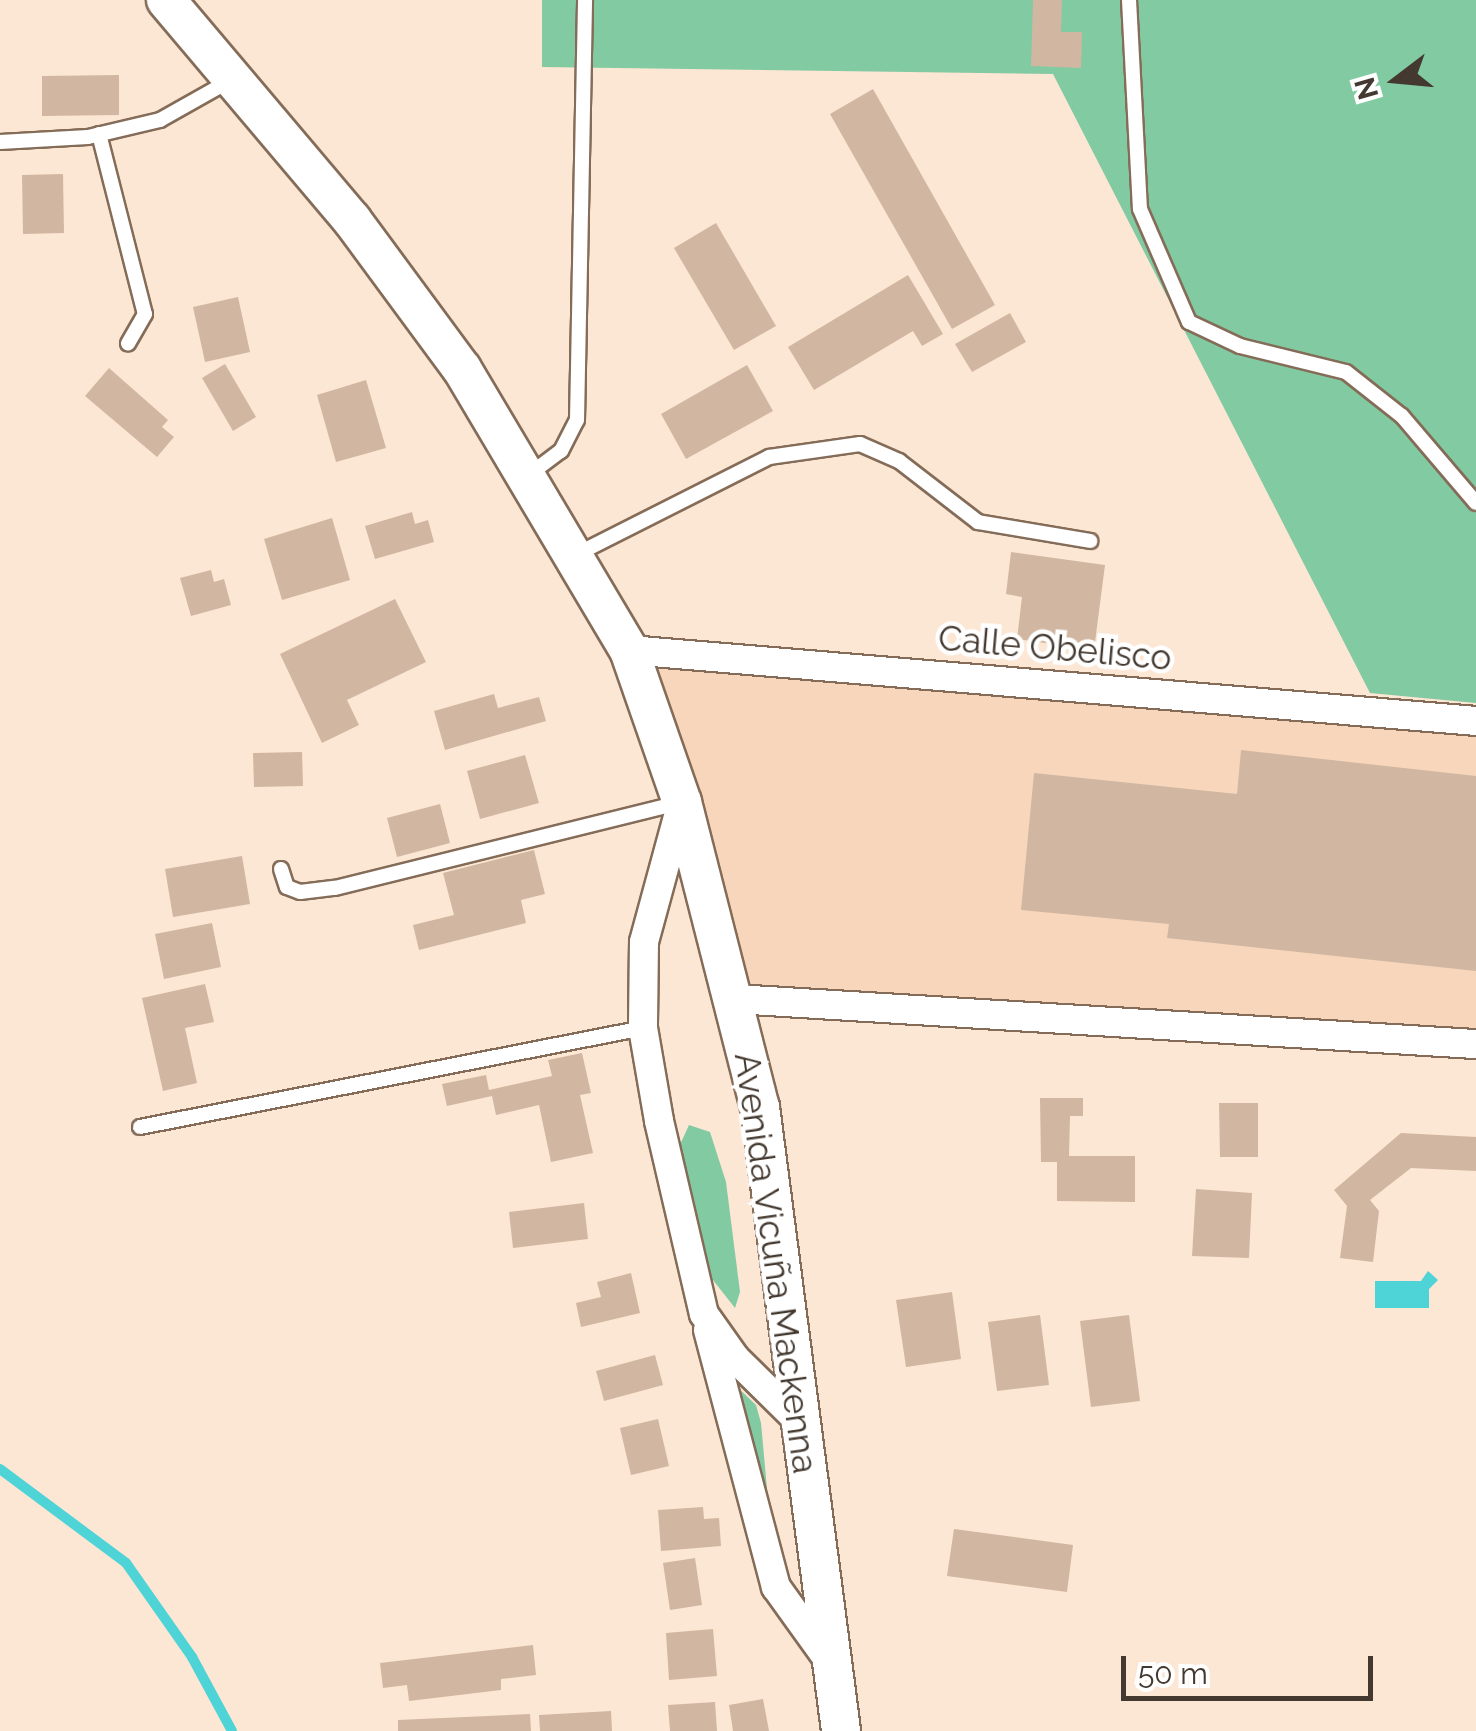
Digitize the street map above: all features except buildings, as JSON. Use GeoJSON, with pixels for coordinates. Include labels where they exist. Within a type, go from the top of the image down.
{"type":"FeatureCollection","features":[{"type":"Feature","properties":{"kind":"main road","name":"Avenida Vicuña Mackenna"},"geometry":{"type":"LineString","coordinates":[[166,0],[408,294],[530,474],[629,650],[682,802],[760,1107],[840,1731]]}},
{"type":"Feature","properties":{"kind":"street","name":"Calle Obelisco"},"geometry":{"type":"LineString","coordinates":[[629,650],[1476,721]]}},
{"type":"Feature","properties":{"kind":"street"},"geometry":{"type":"LineString","coordinates":[[682,802],[644,942],[643,1028],[704,1314],[776,1587],[833,1666]]}},
{"type":"Feature","properties":{"kind":"street"},"geometry":{"type":"LineString","coordinates":[[735,999],[1476,1044]]}},
{"type":"Feature","properties":{"kind":"street"},"geometry":{"type":"LineString","coordinates":[[704,1314],[735,1358],[801,1423]]}},
{"type":"Feature","properties":{"kind":"lane"},"geometry":{"type":"LineString","coordinates":[[530,474],[561,451],[578,420],[585,0]]}},
{"type":"Feature","properties":{"kind":"lane"},"geometry":{"type":"LineString","coordinates":[[1129,0],[1140,209],[1189,322],[1240,346],[1346,372],[1402,416],[1476,504]]}},
{"type":"Feature","properties":{"kind":"lane"},"geometry":{"type":"LineString","coordinates":[[0,142],[99,134],[160,120],[230,80]]}},
{"type":"Feature","properties":{"kind":"lane"},"geometry":{"type":"LineString","coordinates":[[99,134],[145,314],[128,344]]}},
{"type":"Feature","properties":{"kind":"lane"},"geometry":{"type":"LineString","coordinates":[[577,554],[769,458],[860,444],[899,461],[978,522],[1090,541]]}},
{"type":"Feature","properties":{"kind":"lane"},"geometry":{"type":"LineString","coordinates":[[281,869],[287,886],[300,892],[335,888],[682,802]]}},
{"type":"Feature","properties":{"kind":"lane"},"geometry":{"type":"LineString","coordinates":[[140,1127],[643,1028]]}},
{"type":"Feature","properties":{"kind":"shaded area"},"geometry":{"type":"Polygon","coordinates":[[[644,663],[1476,735],[1476,1039],[745,989],[721,867],[644,663]]]}},
{"type":"Feature","properties":{"kind":"green space"},"geometry":{"type":"Polygon","coordinates":[[[542,0],[1476,0],[1476,703],[1370,693],[1053,74],[542,67],[542,0]]]}},
{"type":"Feature","properties":{"kind":"green space"},"geometry":{"type":"Polygon","coordinates":[[[689,1125],[710,1132],[726,1182],[740,1292],[735,1308],[709,1275],[690,1207],[679,1147],[689,1125]]]}},
{"type":"Feature","properties":{"kind":"green space"},"geometry":{"type":"Polygon","coordinates":[[[732,1382],[756,1405],[761,1423],[771,1533],[732,1382]]]}},
{"type":"Feature","properties":{"kind":"water"},"geometry":{"type":"Polygon","coordinates":[[[1428,1271],[1438,1280],[1429,1289],[1429,1308],[1375,1308],[1375,1281],[1421,1281],[1428,1271]]]}},
{"type":"Feature","properties":{"kind":"waterway"},"geometry":{"type":"LineString","coordinates":[[0,1469],[126,1563],[192,1657],[232,1731]]}}]}
